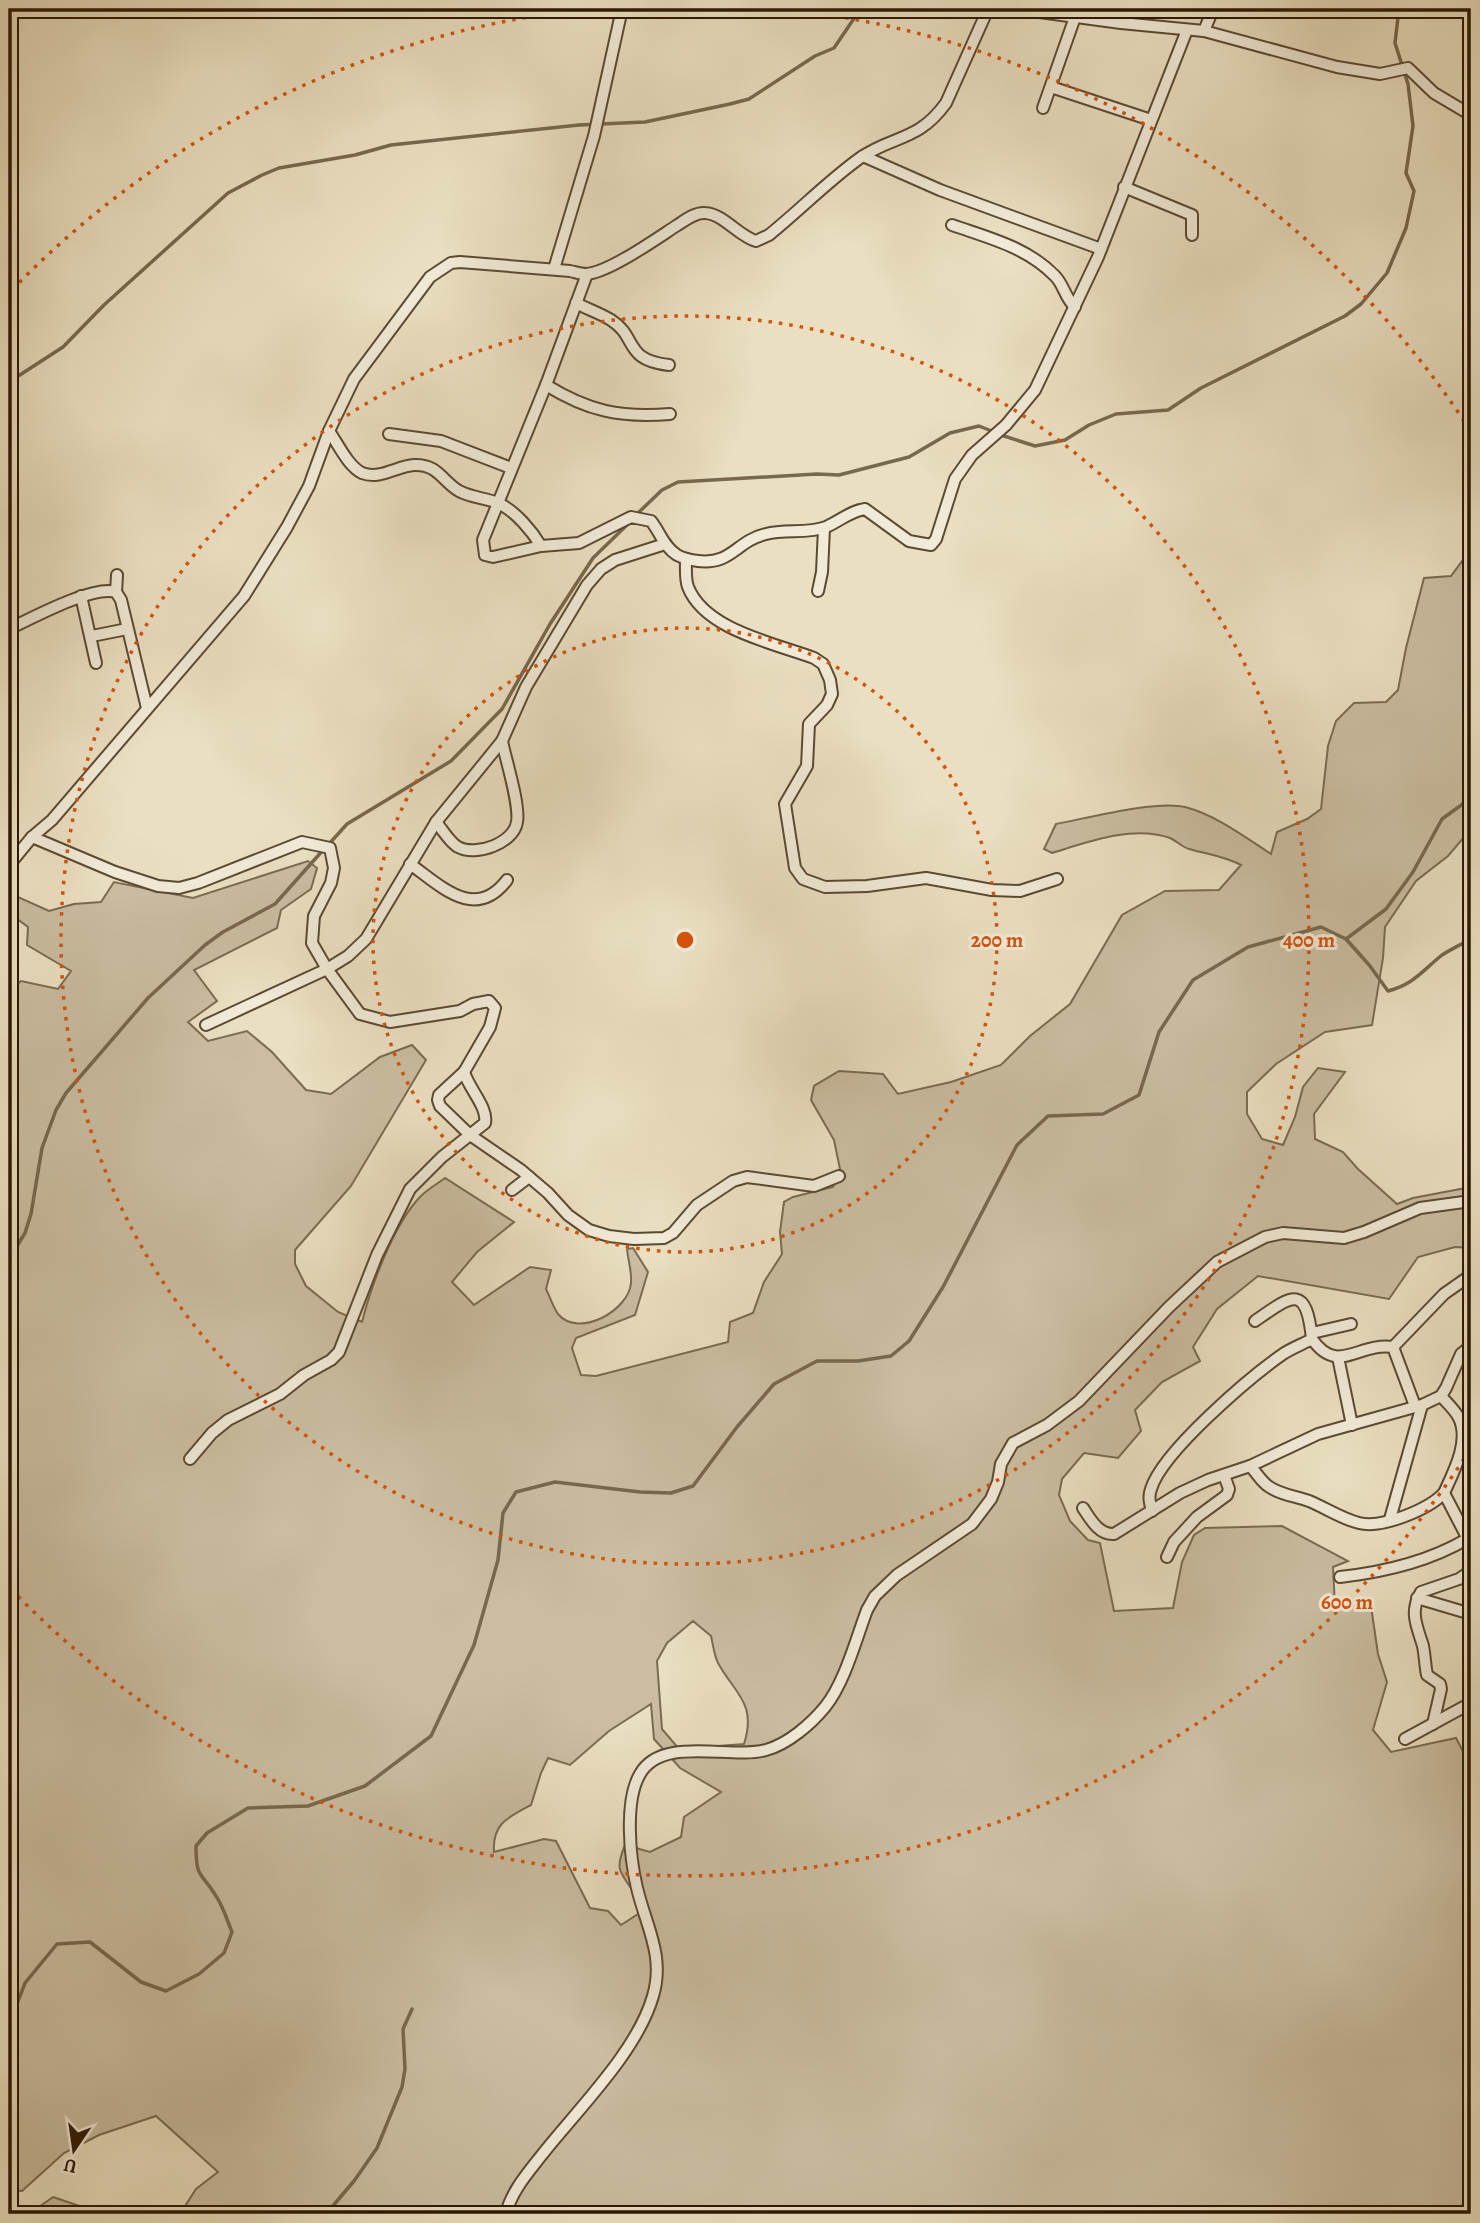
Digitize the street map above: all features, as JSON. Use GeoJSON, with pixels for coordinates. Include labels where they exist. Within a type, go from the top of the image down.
{"type":"FeatureCollection","features":[{"type":"Feature","properties":{"kind":"street"},"geometry":{"type":"LineString","coordinates":[[554,269],[594,136],[622,9]]}},
{"type":"Feature","properties":{"kind":"street"},"geometry":{"type":"LineString","coordinates":[[9,865],[32,837],[52,820],[244,596],[309,486],[329,431],[354,379],[430,277],[451,263],[460,262],[587,274],[633,254],[702,212],[714,215],[744,237],[756,241],[769,235],[863,156],[920,130],[936,117],[946,103],[988,9]]}},
{"type":"Feature","properties":{"kind":"street"},"geometry":{"type":"LineString","coordinates":[[1016,9],[1204,31],[1337,67],[1380,74],[1403,69],[1434,93],[1471,115]]}},
{"type":"Feature","properties":{"kind":"street"},"geometry":{"type":"LineString","coordinates":[[1204,31],[1213,9]]}},
{"type":"Feature","properties":{"kind":"street"},"geometry":{"type":"LineString","coordinates":[[1043,108],[1070,14]]}},
{"type":"Feature","properties":{"kind":"street"},"geometry":{"type":"LineString","coordinates":[[587,274],[546,385],[483,540],[485,555],[493,557],[541,546],[579,543],[631,517],[651,521],[674,554],[686,559],[719,561],[745,542],[767,534],[824,528],[856,510],[865,509],[909,541],[931,545],[941,526],[955,479],[972,455],[1006,425],[1035,390],[1101,249],[1186,30]]}},
{"type":"Feature","properties":{"kind":"street"},"geometry":{"type":"LineString","coordinates":[[1051,86],[1152,120]]}},
{"type":"Feature","properties":{"kind":"street"},"geometry":{"type":"LineString","coordinates":[[863,156],[940,190],[1101,249]]}},
{"type":"Feature","properties":{"kind":"street"},"geometry":{"type":"LineString","coordinates":[[1124,187],[1192,215],[1192,235]]}},
{"type":"Feature","properties":{"kind":"street"},"geometry":{"type":"LineString","coordinates":[[952,225],[1015,247],[1034,257],[1055,276],[1066,297],[1075,307]]}},
{"type":"Feature","properties":{"kind":"street"},"geometry":{"type":"LineString","coordinates":[[576,303],[612,321],[636,353],[647,361],[669,365]]}},
{"type":"Feature","properties":{"kind":"street"},"geometry":{"type":"LineString","coordinates":[[546,385],[573,402],[603,411],[648,416],[670,414]]}},
{"type":"Feature","properties":{"kind":"street"},"geometry":{"type":"LineString","coordinates":[[329,431],[359,472],[367,475],[381,474],[414,465],[427,467],[440,473],[458,491],[498,503],[524,525],[541,546]]}},
{"type":"Feature","properties":{"kind":"street"},"geometry":{"type":"LineString","coordinates":[[389,433],[441,441],[511,468]]}},
{"type":"Feature","properties":{"kind":"street"},"geometry":{"type":"LineString","coordinates":[[818,591],[822,572],[824,528]]}},
{"type":"Feature","properties":{"kind":"street"},"geometry":{"type":"LineString","coordinates":[[206,1026],[327,969],[348,956],[366,939],[436,822],[502,741],[526,687],[587,585],[600,569],[615,560],[665,544]]}},
{"type":"Feature","properties":{"kind":"street"},"geometry":{"type":"LineString","coordinates":[[686,559],[686,584],[696,602],[712,616],[737,631],[814,658],[823,664],[831,680],[832,694],[827,705],[809,724],[807,766],[785,804],[795,868],[803,879],[825,887],[867,886],[926,878],[992,890],[1020,891],[1058,879]]}},
{"type":"Feature","properties":{"kind":"street"},"geometry":{"type":"LineString","coordinates":[[117,575],[116,592],[121,600],[147,708]]}},
{"type":"Feature","properties":{"kind":"street"},"geometry":{"type":"LineString","coordinates":[[9,629],[81,596],[108,590],[116,592]]}},
{"type":"Feature","properties":{"kind":"street"},"geometry":{"type":"LineString","coordinates":[[81,596],[96,663]]}},
{"type":"Feature","properties":{"kind":"street"},"geometry":{"type":"LineString","coordinates":[[92,636],[127,629]]}},
{"type":"Feature","properties":{"kind":"street"},"geometry":{"type":"LineString","coordinates":[[436,822],[457,847],[469,850],[487,849],[508,838],[517,825],[517,810],[502,741]]}},
{"type":"Feature","properties":{"kind":"street"},"geometry":{"type":"LineString","coordinates":[[32,837],[158,887],[179,888],[302,842],[330,848],[334,868],[331,883],[314,916],[312,927],[312,943],[327,969],[360,1014],[378,1020],[390,1022],[460,1011],[473,1004],[489,1001],[495,1008],[493,1017],[464,1072],[439,1095],[440,1106],[470,1135],[529,1177],[568,1215],[589,1230],[634,1239],[664,1238],[673,1233],[697,1205],[733,1181],[747,1177],[814,1186],[839,1176]]}},
{"type":"Feature","properties":{"kind":"street"},"geometry":{"type":"LineString","coordinates":[[410,864],[463,899],[486,898],[498,892],[507,880]]}},
{"type":"Feature","properties":{"kind":"street"},"geometry":{"type":"LineString","coordinates":[[190,1460],[212,1433],[228,1419],[280,1394],[339,1352],[377,1255],[410,1189],[434,1165],[485,1123],[486,1116],[468,1085],[464,1072]]}},
{"type":"Feature","properties":{"kind":"street"},"geometry":{"type":"LineString","coordinates":[[512,1190],[529,1177]]}},
{"type":"Feature","properties":{"kind":"street"},"geometry":{"type":"LineString","coordinates":[[506,2214],[510,2200],[523,2179],[617,2064],[653,1998],[658,1976],[657,1953],[637,1888],[629,1825],[631,1804],[640,1773],[651,1762],[670,1754],[766,1750],[796,1734],[810,1722],[831,1699],[867,1610],[875,1597],[914,1563],[972,1524],[991,1499],[1001,1464],[1013,1443],[1047,1425],[1079,1401],[1152,1324],[1217,1262],[1265,1237],[1283,1233],[1344,1237],[1374,1228],[1420,1208],[1471,1201]]}},
{"type":"Feature","properties":{"kind":"street"},"geometry":{"type":"LineString","coordinates":[[1255,1321],[1279,1303],[1292,1298],[1306,1305],[1312,1336],[1321,1352],[1338,1357],[1372,1348],[1393,1347],[1444,1294],[1471,1275]]}},
{"type":"Feature","properties":{"kind":"street"},"geometry":{"type":"LineString","coordinates":[[1152,1511],[1149,1499],[1151,1488],[1163,1467],[1221,1405],[1260,1372],[1312,1336],[1351,1324]]}},
{"type":"Feature","properties":{"kind":"street"},"geometry":{"type":"LineString","coordinates":[[1083,1508],[1101,1531],[1114,1534],[1180,1493],[1208,1480],[1250,1466],[1296,1443],[1441,1396],[1461,1354],[1471,1346]]}},
{"type":"Feature","properties":{"kind":"street"},"geometry":{"type":"LineString","coordinates":[[1390,1519],[1418,1405],[1393,1347]]}},
{"type":"Feature","properties":{"kind":"street"},"geometry":{"type":"LineString","coordinates":[[1338,1357],[1352,1425]]}},
{"type":"Feature","properties":{"kind":"street"},"geometry":{"type":"LineString","coordinates":[[1250,1466],[1266,1485],[1274,1490],[1307,1500],[1362,1524],[1376,1524],[1421,1510],[1444,1493],[1455,1469],[1462,1441],[1463,1429],[1458,1415],[1441,1396]]}},
{"type":"Feature","properties":{"kind":"street"},"geometry":{"type":"LineString","coordinates":[[1167,1557],[1174,1542],[1196,1517],[1227,1495],[1229,1489],[1224,1475]]}},
{"type":"Feature","properties":{"kind":"street"},"geometry":{"type":"LineString","coordinates":[[1340,1577],[1375,1573],[1419,1561],[1469,1542],[1444,1493]]}},
{"type":"Feature","properties":{"kind":"street"},"geometry":{"type":"LineString","coordinates":[[1433,1724],[1441,1689],[1440,1684],[1427,1675],[1423,1647],[1413,1618],[1417,1598],[1429,1588],[1459,1579],[1471,1571]]}},
{"type":"Feature","properties":{"kind":"street"},"geometry":{"type":"LineString","coordinates":[[1459,1579],[1471,1582]]}},
{"type":"Feature","properties":{"kind":"street"},"geometry":{"type":"LineString","coordinates":[[1417,1598],[1471,1614]]}},
{"type":"Feature","properties":{"kind":"street"},"geometry":{"type":"LineString","coordinates":[[1405,1739],[1471,1703]]}},
{"type":"Feature","properties":{"kind":"shaded area"},"geometry":{"type":"Polygon","coordinates":[[[1471,549],[1471,829],[1448,856],[1416,881],[1385,927],[1372,1025],[1325,1032],[1276,1064],[1247,1092],[1247,1114],[1262,1139],[1283,1145],[1295,1117],[1303,1087],[1318,1068],[1345,1072],[1314,1114],[1315,1139],[1343,1152],[1397,1204],[1413,1198],[1471,1187],[1471,1248],[1455,1247],[1418,1257],[1389,1299],[1258,1276],[1217,1309],[1193,1347],[1200,1361],[1162,1382],[1135,1410],[1141,1431],[1118,1458],[1084,1453],[1062,1479],[1059,1495],[1070,1521],[1088,1540],[1100,1543],[1114,1611],[1173,1608],[1182,1562],[1194,1535],[1205,1528],[1282,1526],[1348,1561],[1333,1567],[1335,1606],[1371,1606],[1378,1654],[1387,1682],[1373,1730],[1391,1752],[1456,1738],[1469,1763],[1471,1786],[1471,2214],[180,2214],[196,2189],[218,2172],[156,2116],[99,2135],[64,2153],[22,2191],[9,2190],[9,991],[21,981],[58,989],[71,971],[27,945],[28,927],[9,913],[9,893],[49,911],[74,904],[101,902],[114,882],[193,898],[308,861],[317,868],[311,889],[281,910],[277,928],[194,970],[217,1001],[188,1022],[208,1041],[247,1031],[272,1052],[306,1090],[331,1094],[380,1057],[412,1045],[426,1060],[351,1186],[295,1250],[295,1264],[306,1286],[338,1312],[362,1322],[377,1274],[400,1224],[422,1195],[445,1178],[514,1222],[477,1252],[452,1282],[474,1305],[530,1267],[551,1270],[546,1289],[558,1314],[567,1321],[578,1324],[602,1318],[622,1303],[628,1293],[631,1279],[627,1249],[633,1248],[648,1272],[635,1315],[576,1338],[572,1348],[581,1375],[596,1376],[728,1342],[730,1322],[753,1313],[764,1282],[782,1254],[780,1232],[784,1202],[793,1197],[833,1187],[840,1169],[834,1140],[811,1100],[814,1086],[839,1071],[883,1074],[898,1094],[951,1082],[1001,1065],[1030,1036],[1070,1004],[1122,915],[1165,891],[1219,890],[1241,865],[1186,848],[1170,838],[1141,833],[1110,836],[1052,853],[1044,849],[1056,824],[1103,814],[1172,805],[1197,811],[1219,821],[1271,854],[1277,832],[1307,819],[1321,809],[1328,746],[1336,721],[1354,703],[1386,702],[1398,690],[1424,578],[1451,576],[1471,549]],[[693,1621],[667,1643],[657,1661],[662,1729],[679,1749],[744,1744],[748,1718],[746,1709],[718,1663],[711,1636],[693,1621]],[[651,1704],[609,1731],[570,1765],[548,1758],[531,1805],[504,1822],[494,1842],[494,1852],[544,1839],[556,1841],[590,1908],[608,1911],[621,1925],[641,1912],[633,1891],[620,1870],[625,1845],[650,1852],[681,1837],[684,1817],[721,1792],[680,1768],[654,1739],[651,1704]]]}},
{"type":"Feature","properties":{"kind":"shaded area"},"geometry":{"type":"Polygon","coordinates":[[[53,2197],[94,2211],[98,2214],[29,2214],[53,2197]]]}},
{"type":"Feature","properties":{"kind":"waterway"},"geometry":{"type":"LineString","coordinates":[[9,382],[63,347],[104,305],[228,193],[262,175],[279,168],[355,155],[391,145],[579,125],[645,122],[749,99],[815,56],[834,48],[857,14],[864,9]]}},
{"type":"Feature","properties":{"kind":"waterway"},"geometry":{"type":"LineString","coordinates":[[1001,435],[1035,446],[1065,440],[1089,425],[1116,414],[1168,410],[1201,388],[1345,316],[1361,304],[1387,273],[1406,228],[1414,191],[1406,173],[1413,126],[1408,84],[1395,43],[1399,9]]}},
{"type":"Feature","properties":{"kind":"waterway"},"geometry":{"type":"LineString","coordinates":[[636,515],[662,490],[678,482],[839,475],[909,457],[950,433],[979,426],[994,432]]}},
{"type":"Feature","properties":{"kind":"waterway"},"geometry":{"type":"LineString","coordinates":[[329,844],[347,824],[451,761],[502,709],[550,624],[593,558],[629,523]]}},
{"type":"Feature","properties":{"kind":"waterway"},"geometry":{"type":"LineString","coordinates":[[1346,939],[1386,909],[1413,872],[1442,819],[1471,798]]}},
{"type":"Feature","properties":{"kind":"waterway"},"geometry":{"type":"LineString","coordinates":[[9,1259],[25,1233],[31,1214],[42,1148],[56,1110],[66,1093],[148,998],[205,945],[223,932],[275,904],[324,849]]}},
{"type":"Feature","properties":{"kind":"waterway"},"geometry":{"type":"LineString","coordinates":[[9,2025],[25,1983],[57,1944],[90,1942],[141,1982],[166,1991],[199,1974],[224,1953],[232,1932],[223,1909],[198,1870],[196,1846],[207,1833],[248,1808],[308,1806],[365,1786],[431,1736],[474,1645],[498,1560],[503,1513],[516,1492],[555,1482],[671,1493],[693,1486],[737,1427],[774,1384],[817,1361],[858,1361],[891,1356],[909,1341],[943,1287],[1017,1145],[1048,1116],[1103,1114],[1139,1095],[1159,1032],[1193,980],[1248,947],[1321,927],[1346,939],[1388,991],[1411,981],[1442,955],[1471,939]]}},
{"type":"Feature","properties":{"kind":"waterway"},"geometry":{"type":"LineString","coordinates":[[326,2214],[377,2148],[402,2087],[405,2069],[403,2029],[412,2009]]}}]}
